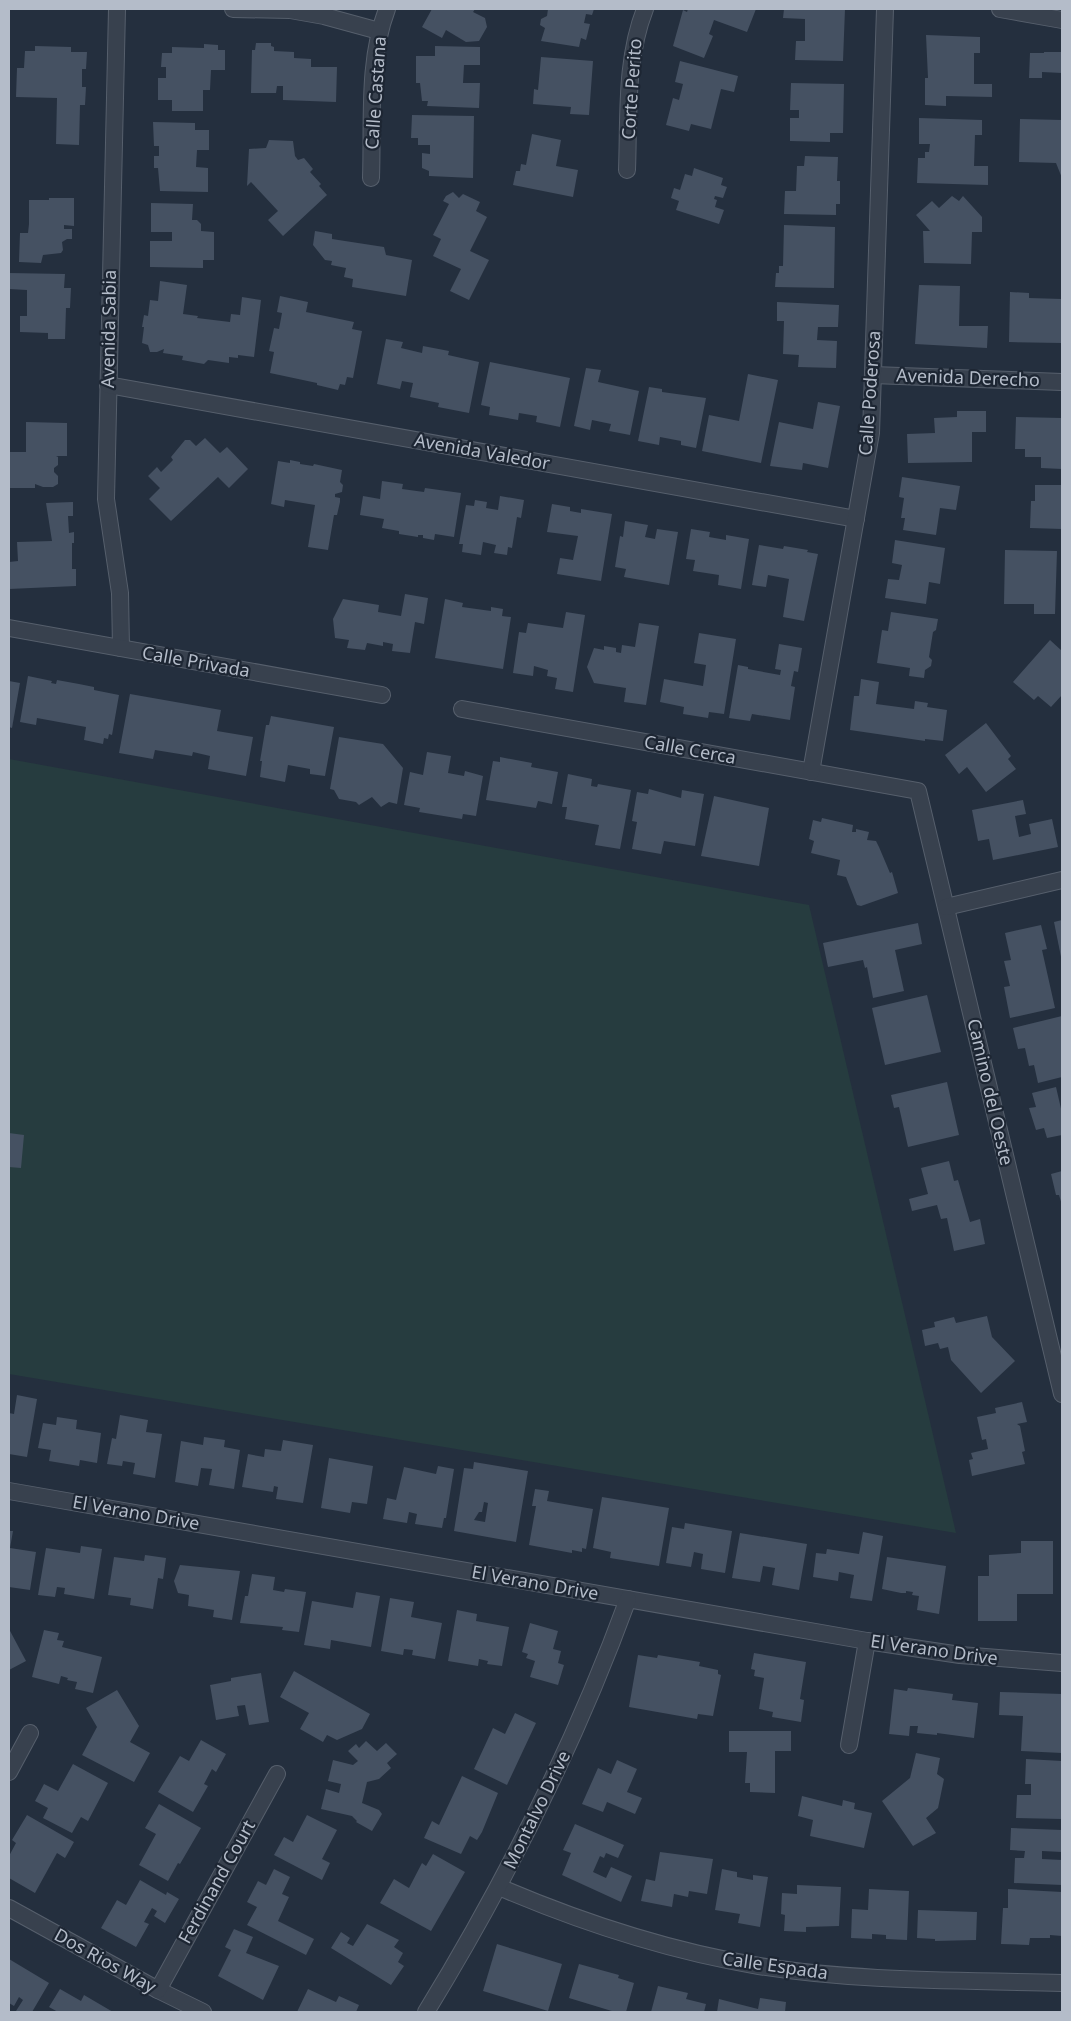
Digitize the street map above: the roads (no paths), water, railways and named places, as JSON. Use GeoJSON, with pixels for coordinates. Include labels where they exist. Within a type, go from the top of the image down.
{"type":"FeatureCollection","features":[{"type":"Feature","properties":{"kind":"street","name":"Avenida Sabia"},"geometry":{"type":"LineString","coordinates":[[117,9],[106,499],[120,593],[121,648]]}},
{"type":"Feature","properties":{"kind":"street"},"geometry":{"type":"LineString","coordinates":[[233,9],[290,10],[324,16],[379,31]]}},
{"type":"Feature","properties":{"kind":"street","name":"Calle Castana"},"geometry":{"type":"LineString","coordinates":[[371,178],[375,54],[379,31],[387,9]]}},
{"type":"Feature","properties":{"kind":"street","name":"Corte Perito"},"geometry":{"type":"LineString","coordinates":[[627,170],[631,56],[637,28],[645,9]]}},
{"type":"Feature","properties":{"kind":"street","name":"Calle Poderosa"},"geometry":{"type":"LineString","coordinates":[[811,772],[870,433],[885,9]]}},
{"type":"Feature","properties":{"kind":"street"},"geometry":{"type":"LineString","coordinates":[[1000,9],[1031,12],[1062,20]]}},
{"type":"Feature","properties":{"kind":"street","name":"Avenida Derecho"},"geometry":{"type":"LineString","coordinates":[[873,375],[1062,382]]}},
{"type":"Feature","properties":{"kind":"street","name":"Avenida Valedor"},"geometry":{"type":"LineString","coordinates":[[108,385],[856,519]]}},
{"type":"Feature","properties":{"kind":"street","name":"Calle Privada"},"geometry":{"type":"LineString","coordinates":[[9,628],[382,695]]}},
{"type":"Feature","properties":{"kind":"street","name":"Calle Cerca"},"geometry":{"type":"LineString","coordinates":[[462,709],[918,791]]}},
{"type":"Feature","properties":{"kind":"street","name":"Camino del Oeste"},"geometry":{"type":"LineString","coordinates":[[918,791],[1062,1394]]}},
{"type":"Feature","properties":{"kind":"street"},"geometry":{"type":"LineString","coordinates":[[946,907],[1062,880]]}},
{"type":"Feature","properties":{"kind":"street","name":"El Verano Drive"},"geometry":{"type":"LineString","coordinates":[[9,1491],[867,1641],[960,1655],[1062,1663]]}},
{"type":"Feature","properties":{"kind":"street","name":"Montalvo Drive"},"geometry":{"type":"LineString","coordinates":[[426,2012],[499,1887],[570,1742],[628,1599]]}},
{"type":"Feature","properties":{"kind":"street"},"geometry":{"type":"LineString","coordinates":[[849,1745],[867,1641]]}},
{"type":"Feature","properties":{"kind":"street"},"geometry":{"type":"LineString","coordinates":[[9,1772],[30,1733]]}},
{"type":"Feature","properties":{"kind":"street","name":"Ferdinand Court"},"geometry":{"type":"LineString","coordinates":[[158,1990],[276,1774]]}},
{"type":"Feature","properties":{"kind":"street","name":"Calle Espada"},"geometry":{"type":"LineString","coordinates":[[499,1887],[555,1911],[620,1933],[692,1953],[760,1966],[837,1975],[1062,1984]]}},
{"type":"Feature","properties":{"kind":"street","name":"Dos Rios Way"},"geometry":{"type":"LineString","coordinates":[[9,1908],[158,1990],[203,2012]]}}]}
